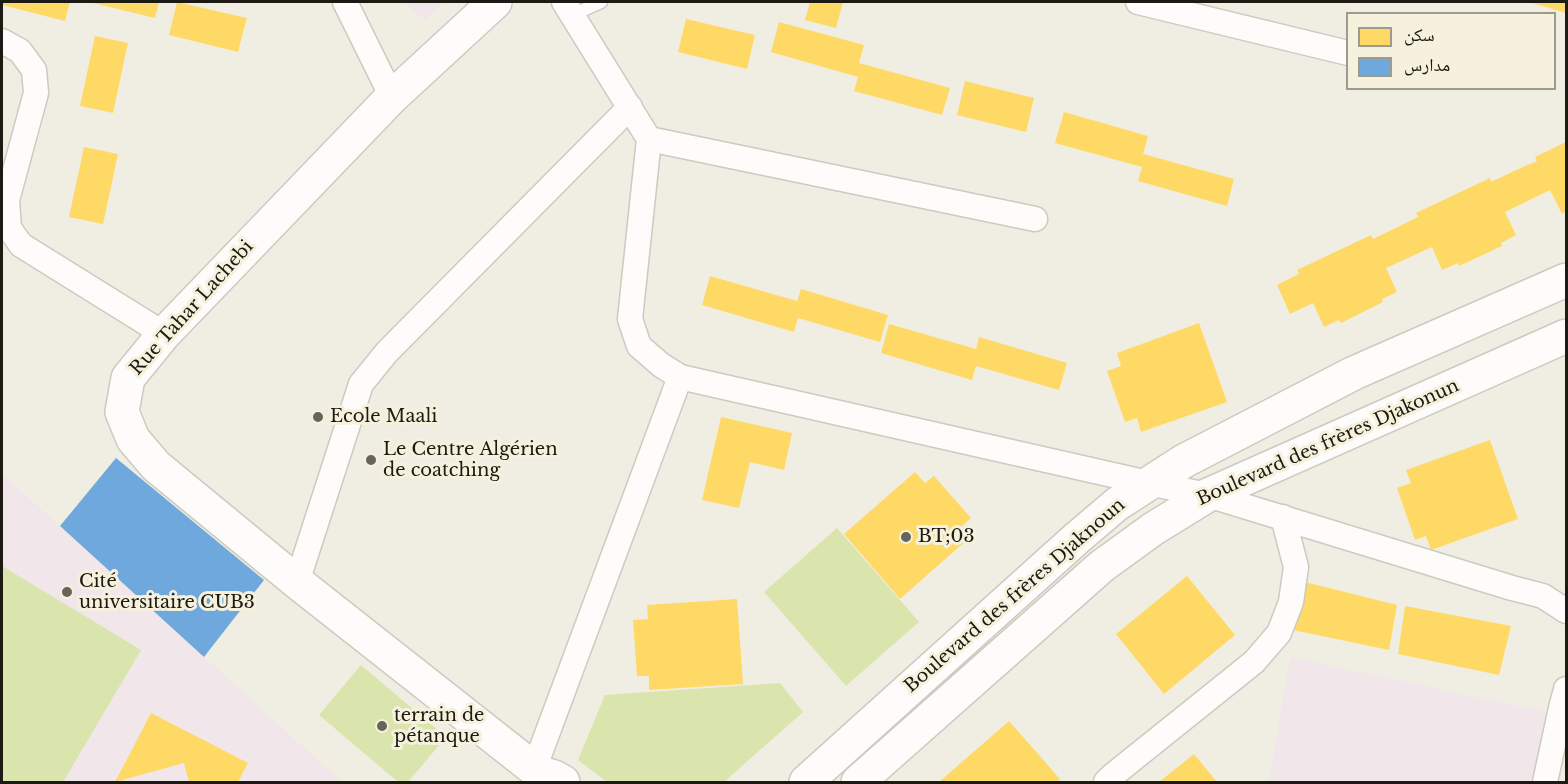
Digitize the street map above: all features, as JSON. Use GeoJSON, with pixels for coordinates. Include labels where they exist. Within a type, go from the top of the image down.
{"type":"FeatureCollection","features":[{"type":"Feature","properties":{"kind":"street"},"geometry":{"type":"LineString","coordinates":[[345,2],[392,97]]}},
{"type":"Feature","properties":{"kind":"street","name":"Rue Tahar Lachebi"},"geometry":{"type":"LineString","coordinates":[[495,2],[392,97],[164,333],[128,378],[122,412],[133,439],[156,466],[297,582],[545,776]]}},
{"type":"Feature","properties":{"kind":"street"},"geometry":{"type":"LineString","coordinates":[[1138,2],[1346,53]]}},
{"type":"Feature","properties":{"kind":"street"},"geometry":{"type":"LineString","coordinates":[[568,8],[649,140],[630,319],[639,346],[680,377],[1208,495],[1500,585],[1543,596],[1566,611]]}},
{"type":"Feature","properties":{"kind":"street"},"geometry":{"type":"LineString","coordinates":[[2,41],[20,51],[34,70],[36,93],[7,200],[5,230],[21,245],[164,333]]}},
{"type":"Feature","properties":{"kind":"street"},"geometry":{"type":"LineString","coordinates":[[297,582],[361,384],[387,352],[630,107]]}},
{"type":"Feature","properties":{"kind":"street"},"geometry":{"type":"LineString","coordinates":[[649,140],[1035,219]]}},
{"type":"Feature","properties":{"kind":"street","name":"Boulevard des frères Djaknoun"},"geometry":{"type":"LineString","coordinates":[[806,783],[1077,538],[1117,504],[1148,483],[1184,461],[1354,373],[1566,280]]}},
{"type":"Feature","properties":{"kind":"street","name":"Boulevard des frères Djakonun"},"geometry":{"type":"LineString","coordinates":[[858,783],[1102,566],[1153,529],[1208,495],[1566,336]]}},
{"type":"Feature","properties":{"kind":"street"},"geometry":{"type":"LineString","coordinates":[[545,776],[680,377]]}},
{"type":"Feature","properties":{"kind":"street"},"geometry":{"type":"LineString","coordinates":[[1106,783],[1254,662],[1279,633],[1291,602],[1296,567],[1283,517]]}},
{"type":"Feature","properties":{"kind":"street"},"geometry":{"type":"LineString","coordinates":[[1545,783],[1566,689]]}},
{"type":"Feature","properties":{"kind":"lane"},"geometry":{"type":"LineString","coordinates":[[568,8],[601,2]]}},
{"type":"Feature","properties":{"kind":"shaded area"},"geometry":{"type":"Polygon","coordinates":[[[403,2],[443,2],[426,21],[403,2]]]}},
{"type":"Feature","properties":{"kind":"shaded area","name":"Cité universitaire CUB3"},"geometry":{"type":"Polygon","coordinates":[[[2,474],[60,526],[342,782],[2,782],[2,474]]]}},
{"type":"Feature","properties":{"kind":"shaded area"},"geometry":{"type":"Polygon","coordinates":[[[1290,657],[1554,714],[1541,782],[1269,782],[1290,657]]]}},
{"type":"Feature","properties":{"kind":"green space"},"geometry":{"type":"Polygon","coordinates":[[[837,528],[919,622],[846,686],[764,592],[837,528]]]}},
{"type":"Feature","properties":{"kind":"green space"},"geometry":{"type":"Polygon","coordinates":[[[2,566],[141,650],[63,782],[2,782],[2,566]]]}},
{"type":"Feature","properties":{"kind":"green space","name":"terrain de pétanque"},"geometry":{"type":"Polygon","coordinates":[[[361,665],[446,737],[408,782],[398,782],[319,715],[361,665]]]}},
{"type":"Feature","properties":{"kind":"green space"},"geometry":{"type":"Polygon","coordinates":[[[780,683],[803,712],[724,782],[607,782],[578,760],[605,695],[780,683]]]}},
{"type":"Feature","properties":{"kind":"building: سكن"},"geometry":{"type":"Polygon","coordinates":[[[2,2],[70,2],[65,21],[2,5],[2,2]]]}},
{"type":"Feature","properties":{"kind":"building: سكن"},"geometry":{"type":"Polygon","coordinates":[[[89,2],[159,2],[155,18],[89,2]]]}},
{"type":"Feature","properties":{"kind":"building: سكن"},"geometry":{"type":"Polygon","coordinates":[[[177,2],[247,18],[238,52],[169,35],[177,2]]]}},
{"type":"Feature","properties":{"kind":"building: سكن"},"geometry":{"type":"Polygon","coordinates":[[[810,2],[843,2],[836,28],[805,20],[810,2]]]}},
{"type":"Feature","properties":{"kind":"building: سكن"},"geometry":{"type":"Polygon","coordinates":[[[1529,2],[1566,2],[1566,13],[1529,2]]]}},
{"type":"Feature","properties":{"kind":"building: سكن"},"geometry":{"type":"Polygon","coordinates":[[[686,19],[755,35],[747,69],[678,52],[686,19]]]}},
{"type":"Feature","properties":{"kind":"building: سكن"},"geometry":{"type":"Polygon","coordinates":[[[779,22],[864,45],[859,63],[950,88],[942,115],[854,91],[858,77],[771,52],[779,22]]]}},
{"type":"Feature","properties":{"kind":"building: سكن"},"geometry":{"type":"Polygon","coordinates":[[[95,36],[128,43],[113,113],[80,106],[95,36]]]}},
{"type":"Feature","properties":{"kind":"building: سكن"},"geometry":{"type":"Polygon","coordinates":[[[965,81],[1034,98],[1026,132],[957,115],[965,81]]]}},
{"type":"Feature","properties":{"kind":"building: سكن"},"geometry":{"type":"Polygon","coordinates":[[[1064,112],[1148,136],[1143,154],[1234,179],[1227,206],[1138,181],[1142,167],[1055,143],[1064,112]]]}},
{"type":"Feature","properties":{"kind":"building: سكن"},"geometry":{"type":"Polygon","coordinates":[[[1566,142],[1566,211],[1562,214],[1550,190],[1505,212],[1516,235],[1501,243],[1502,246],[1459,266],[1458,263],[1442,270],[1432,247],[1386,268],[1397,292],[1382,299],[1383,302],[1341,323],[1339,320],[1324,327],[1313,303],[1290,314],[1277,285],[1299,274],[1297,270],[1371,235],[1373,239],[1418,217],[1416,213],[1490,178],[1491,182],[1537,161],[1535,157],[1566,142]]]}},
{"type":"Feature","properties":{"kind":"building: سكن"},"geometry":{"type":"Polygon","coordinates":[[[84,147],[118,154],[103,224],[69,217],[84,147]]]}},
{"type":"Feature","properties":{"kind":"building: سكن"},"geometry":{"type":"Polygon","coordinates":[[[710,276],[797,301],[801,289],[888,315],[880,342],[798,318],[794,332],[702,305],[710,276]]]}},
{"type":"Feature","properties":{"kind":"building: سكن"},"geometry":{"type":"Polygon","coordinates":[[[1199,323],[1227,402],[1141,432],[1137,418],[1125,422],[1107,371],[1121,366],[1117,353],[1199,323]]]}},
{"type":"Feature","properties":{"kind":"building: سكن"},"geometry":{"type":"Polygon","coordinates":[[[889,324],[976,349],[979,337],[1067,363],[1059,390],[976,366],[972,380],[881,353],[889,324]]]}},
{"type":"Feature","properties":{"kind":"building: سكن"},"geometry":{"type":"Polygon","coordinates":[[[721,417],[792,433],[784,470],[750,462],[739,508],[702,500],[721,417]]]}},
{"type":"Feature","properties":{"kind":"building: سكن"},"geometry":{"type":"Polygon","coordinates":[[[1490,440],[1518,519],[1431,550],[1426,536],[1415,540],[1397,488],[1411,483],[1406,470],[1490,440]]]}},
{"type":"Feature","properties":{"kind":"building: سكن","name":"BT;03"},"geometry":{"type":"Polygon","coordinates":[[[915,472],[925,483],[934,476],[971,518],[959,529],[968,539],[900,599],[844,534],[915,472]]]}},
{"type":"Feature","properties":{"kind":"building: سكن"},"geometry":{"type":"Polygon","coordinates":[[[1187,576],[1235,635],[1164,694],[1116,634],[1187,576]]]}},
{"type":"Feature","properties":{"kind":"building: سكن"},"geometry":{"type":"Polygon","coordinates":[[[1301,581],[1397,605],[1389,650],[1293,630],[1301,581]]]}},
{"type":"Feature","properties":{"kind":"building: سكن"},"geometry":{"type":"Polygon","coordinates":[[[737,599],[743,684],[649,690],[649,676],[637,676],[633,620],[648,619],[647,605],[737,599]]]}},
{"type":"Feature","properties":{"kind":"building: سكن"},"geometry":{"type":"Polygon","coordinates":[[[1405,606],[1511,626],[1499,675],[1398,654],[1405,606]]]}},
{"type":"Feature","properties":{"kind":"building: سكن"},"geometry":{"type":"Polygon","coordinates":[[[151,713],[248,763],[238,782],[189,782],[184,763],[115,782],[151,713]]]}},
{"type":"Feature","properties":{"kind":"building: سكن"},"geometry":{"type":"Polygon","coordinates":[[[1009,721],[1060,779],[1056,782],[939,782],[1009,721]]]}},
{"type":"Feature","properties":{"kind":"building: سكن"},"geometry":{"type":"Polygon","coordinates":[[[1194,754],[1217,782],[1159,782],[1194,754]]]}},
{"type":"Feature","properties":{"kind":"building: مدارس"},"geometry":{"type":"Polygon","coordinates":[[[116,458],[264,580],[204,657],[60,526],[116,458]]]}},
{"type":"Feature","properties":{"kind":"place","name":"Ecole Maali"},"geometry":{"type":"Point","coordinates":[318,417]}},
{"type":"Feature","properties":{"kind":"place","name":"Le Centre Algérien de coatching"},"geometry":{"type":"Point","coordinates":[371,460]}},
{"type":"Feature","properties":{"kind":"place","name":"BT;03"},"geometry":{"type":"Point","coordinates":[906,537]}},
{"type":"Feature","properties":{"kind":"place","name":"Cité universitaire CUB3"},"geometry":{"type":"Point","coordinates":[67,592]}},
{"type":"Feature","properties":{"kind":"place","name":"terrain de pétanque"},"geometry":{"type":"Point","coordinates":[382,726]}}]}
